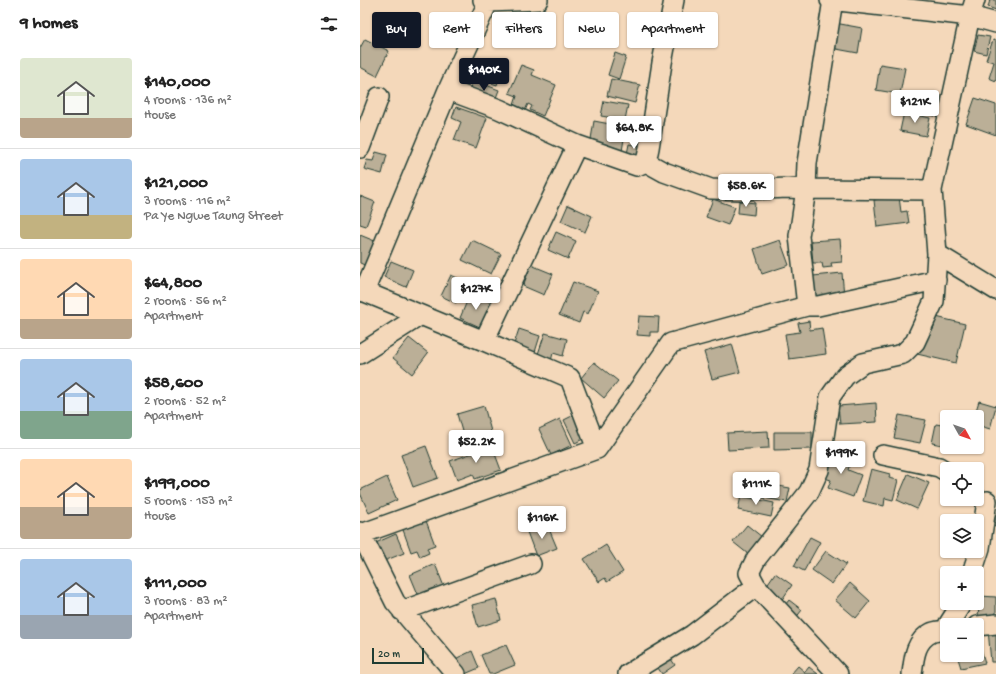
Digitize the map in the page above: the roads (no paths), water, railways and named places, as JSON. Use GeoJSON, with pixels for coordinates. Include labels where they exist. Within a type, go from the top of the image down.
{"type":"FeatureCollection","features":[{"type":"Feature","properties":{"kind":"street"},"geometry":{"type":"LineString","coordinates":[[538,0],[486,1],[362,291],[570,378],[597,449]]}},
{"type":"Feature","properties":{"kind":"street"},"geometry":{"type":"LineString","coordinates":[[646,162],[674,0]]}},
{"type":"Feature","properties":{"kind":"street"},"geometry":{"type":"LineString","coordinates":[[830,0],[973,8],[996,23]]}},
{"type":"Feature","properties":{"kind":"street"},"geometry":{"type":"LineString","coordinates":[[807,306],[799,236],[806,189],[807,163],[833,0]]}},
{"type":"Feature","properties":{"kind":"street"},"geometry":{"type":"LineString","coordinates":[[838,674],[756,586],[749,573],[756,559],[809,492],[819,470],[830,396],[845,376],[863,363],[903,354],[915,342],[934,301],[937,254],[932,190],[973,8]]}},
{"type":"Feature","properties":{"kind":"street"},"geometry":{"type":"LineString","coordinates":[[448,90],[499,109],[577,145],[637,166],[646,162]]}},
{"type":"Feature","properties":{"kind":"street"},"geometry":{"type":"LineString","coordinates":[[360,148],[380,98]]}},
{"type":"Feature","properties":{"kind":"street"},"geometry":{"type":"LineString","coordinates":[[484,341],[577,145]]}},
{"type":"Feature","properties":{"kind":"street"},"geometry":{"type":"LineString","coordinates":[[646,162],[664,172],[710,189],[744,190],[787,188],[932,190]]}},
{"type":"Feature","properties":{"kind":"street"},"geometry":{"type":"LineString","coordinates":[[937,254],[994,284]]}},
{"type":"Feature","properties":{"kind":"street"},"geometry":{"type":"LineString","coordinates":[[456,674],[395,602],[361,533],[597,449],[671,343],[807,306],[818,306],[936,280]]}},
{"type":"Feature","properties":{"kind":"street"},"geometry":{"type":"LineString","coordinates":[[360,354],[421,315]]}},
{"type":"Feature","properties":{"kind":"street"},"geometry":{"type":"LineString","coordinates":[[883,455],[940,468]]}},
{"type":"Feature","properties":{"kind":"street"},"geometry":{"type":"LineString","coordinates":[[974,566],[980,548],[987,498]]}},
{"type":"Feature","properties":{"kind":"street"},"geometry":{"type":"LineString","coordinates":[[402,611],[531,564]]}},
{"type":"Feature","properties":{"kind":"street"},"geometry":{"type":"LineString","coordinates":[[628,674],[692,635],[756,586]]}},
{"type":"Feature","properties":{"kind":"street"},"geometry":{"type":"LineString","coordinates":[[984,625],[996,624]]}},
{"type":"Feature","properties":{"kind":"street"},"geometry":{"type":"LineString","coordinates":[[912,674],[915,652],[921,641],[932,632],[940,630]]}}]}
